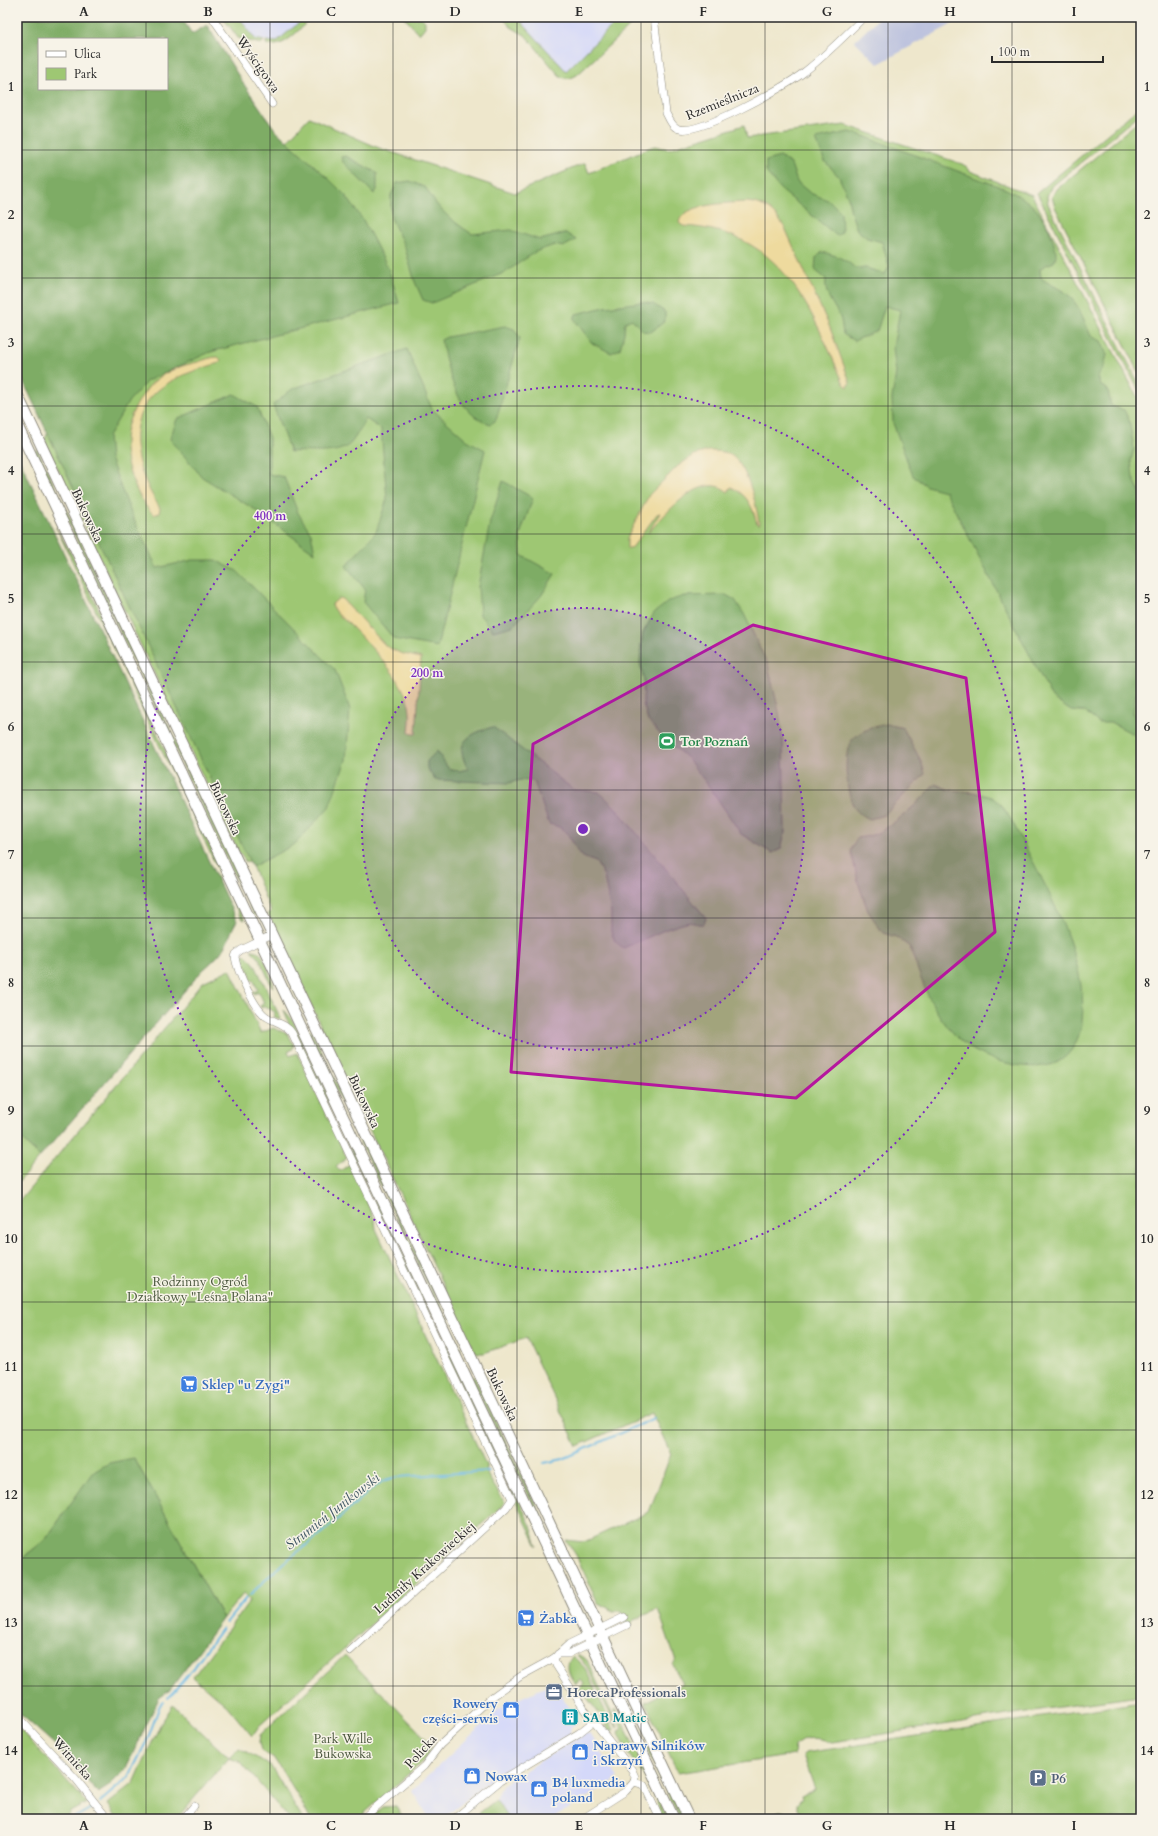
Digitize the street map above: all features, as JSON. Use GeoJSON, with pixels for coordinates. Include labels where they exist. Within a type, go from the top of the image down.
{"type":"FeatureCollection","features":[{"type":"Feature","properties":{"kind":"main road","name":"Bukowska"},"geometry":{"type":"LineString","coordinates":[[17,394],[689,1819]]}},
{"type":"Feature","properties":{"kind":"main road","name":"Bukowska"},"geometry":{"type":"LineString","coordinates":[[17,426],[20,438],[72,543],[674,1819]]}},
{"type":"Feature","properties":{"kind":"main road"},"geometry":{"type":"LineString","coordinates":[[20,438],[35,432]]}},
{"type":"Feature","properties":{"kind":"street","name":"Wyścigowa"},"geometry":{"type":"LineString","coordinates":[[212,17],[272,104]]}},
{"type":"Feature","properties":{"kind":"street","name":"Rzemieślnicza"},"geometry":{"type":"LineString","coordinates":[[654,17],[666,113],[669,120],[675,127],[686,129],[731,114],[783,87],[823,57],[864,17]]}},
{"type":"Feature","properties":{"kind":"street"},"geometry":{"type":"LineString","coordinates":[[260,941],[272,935]]}},
{"type":"Feature","properties":{"kind":"street","name":"Ludmiły Krakowieckiej"},"geometry":{"type":"LineString","coordinates":[[260,941],[236,954],[235,957],[237,966],[258,1008],[267,1017],[282,1023],[292,1033],[512,1500],[501,1513],[350,1651]]}},
{"type":"Feature","properties":{"kind":"street"},"geometry":{"type":"LineString","coordinates":[[601,1633],[624,1617]]}},
{"type":"Feature","properties":{"kind":"street"},"geometry":{"type":"LineString","coordinates":[[601,1633],[628,1626]]}},
{"type":"Feature","properties":{"kind":"street","name":"Policka"},"geometry":{"type":"LineString","coordinates":[[362,1819],[424,1766],[440,1745],[492,1697],[522,1676],[556,1656],[565,1646],[601,1633]]}},
{"type":"Feature","properties":{"kind":"street"},"geometry":{"type":"LineString","coordinates":[[556,1656],[556,1665],[575,1696],[632,1770],[635,1777],[634,1782],[626,1791],[582,1819]]}},
{"type":"Feature","properties":{"kind":"street","name":"Witnicka"},"geometry":{"type":"LineString","coordinates":[[17,1716],[76,1779],[108,1819]]}},
{"type":"Feature","properties":{"kind":"street"},"geometry":{"type":"LineString","coordinates":[[454,1819],[500,1781],[579,1733],[594,1722]]}},
{"type":"Feature","properties":{"kind":"street"},"geometry":{"type":"LineString","coordinates":[[634,1782],[644,1785],[660,1819]]}},
{"type":"Feature","properties":{"kind":"street"},"geometry":{"type":"LineString","coordinates":[[183,1819],[194,1806]]}},
{"type":"Feature","properties":{"kind":"highlighted area"},"geometry":{"type":"Polygon","coordinates":[[[753,625],[966,678],[995,932],[796,1098],[511,1072],[533,744],[753,625]]]}},
{"type":"Feature","properties":{"kind":"shaded area"},"geometry":{"type":"Polygon","coordinates":[[[239,17],[306,17],[276,42],[255,39],[239,17]]]}},
{"type":"Feature","properties":{"kind":"shaded area"},"geometry":{"type":"Polygon","coordinates":[[[517,17],[619,17],[620,18],[566,71],[517,17]]]}},
{"type":"Feature","properties":{"kind":"shaded area"},"geometry":{"type":"Polygon","coordinates":[[[880,17],[961,17],[949,26],[878,64],[855,41],[880,17]]]}},
{"type":"Feature","properties":{"kind":"shaded area"},"geometry":{"type":"Polygon","coordinates":[[[554,1683],[578,1722],[571,1727],[570,1734],[486,1784],[442,1819],[430,1819],[412,1791],[498,1710],[509,1703],[554,1683]]]}},
{"type":"Feature","properties":{"kind":"shaded area"},"geometry":{"type":"Polygon","coordinates":[[[585,1733],[591,1735],[618,1778],[552,1819],[508,1819],[496,1800],[502,1785],[585,1733]]]}},
{"type":"Feature","properties":{"kind":"green space"},"geometry":{"type":"Polygon","coordinates":[[[17,17],[181,17],[192,34],[207,25],[243,83],[276,131],[346,196],[363,220],[389,270],[399,303],[210,352],[147,381],[129,401],[108,437],[110,458],[121,488],[134,520],[157,568],[193,560],[215,560],[237,571],[335,670],[350,709],[346,760],[329,807],[295,844],[252,867],[17,368],[17,17]]]}},
{"type":"Feature","properties":{"kind":"green space"},"geometry":{"type":"Polygon","coordinates":[[[239,17],[255,39],[264,41],[261,44],[238,38],[224,19],[239,17]]]}},
{"type":"Feature","properties":{"kind":"green space"},"geometry":{"type":"Polygon","coordinates":[[[306,17],[312,17],[292,37],[279,44],[266,44],[266,41],[276,42],[306,17]]]}},
{"type":"Feature","properties":{"kind":"green space"},"geometry":{"type":"Polygon","coordinates":[[[404,17],[421,17],[425,21],[425,27],[419,34],[404,17]]]}},
{"type":"Feature","properties":{"kind":"green space"},"geometry":{"type":"Polygon","coordinates":[[[502,17],[517,17],[566,71],[621,17],[632,17],[630,26],[577,75],[563,78],[525,35],[511,27],[502,17]]]}},
{"type":"Feature","properties":{"kind":"green space"},"geometry":{"type":"Polygon","coordinates":[[[1137,109],[1139,112],[1141,110],[1141,113],[1051,187],[1047,196],[1048,204],[1141,388],[1141,395],[1037,193],[1137,109]]]}},
{"type":"Feature","properties":{"kind":"green space","name":"Tor Poznań"},"geometry":{"type":"Polygon","coordinates":[[[309,117],[379,148],[515,193],[585,163],[589,173],[651,147],[656,146],[668,149],[744,125],[747,138],[845,125],[962,164],[970,171],[1032,195],[1141,404],[1141,1696],[832,1742],[812,1738],[803,1740],[795,1746],[794,1755],[678,1773],[645,1702],[683,1684],[673,1665],[676,1661],[658,1609],[632,1621],[630,1630],[621,1611],[614,1611],[598,1603],[576,1555],[566,1540],[584,1542],[649,1512],[671,1454],[652,1413],[577,1446],[526,1338],[484,1353],[474,1351],[268,914],[271,912],[250,861],[246,862],[238,851],[46,444],[45,439],[48,432],[36,406],[210,352],[290,330],[346,196],[287,141],[309,117]]]}},
{"type":"Feature","properties":{"kind":"green space"},"geometry":{"type":"Polygon","coordinates":[[[1141,119],[1141,376],[1055,207],[1052,197],[1057,189],[1141,119]]]}},
{"type":"Feature","properties":{"kind":"green space"},"geometry":{"type":"Polygon","coordinates":[[[849,132],[1006,189],[1022,198],[1035,208],[1048,229],[1055,247],[1056,256],[1054,262],[1040,269],[1041,278],[1063,291],[1073,300],[1080,311],[1091,336],[1101,341],[1107,355],[1104,366],[1098,376],[1100,385],[1108,390],[1111,406],[1124,410],[1129,420],[1134,449],[1131,460],[1133,478],[1141,494],[1141,691],[1136,694],[1133,713],[1141,726],[1141,738],[1112,723],[1099,723],[1085,712],[1071,711],[1052,698],[945,491],[927,486],[913,476],[893,423],[892,398],[896,373],[893,347],[900,310],[885,306],[877,331],[854,341],[843,334],[840,317],[827,294],[826,279],[815,270],[816,258],[822,252],[831,254],[848,262],[855,268],[866,268],[885,274],[889,267],[882,242],[867,238],[857,230],[851,213],[848,197],[839,177],[824,160],[816,139],[849,132]]]}},
{"type":"Feature","properties":{"kind":"green space"},"geometry":{"type":"Polygon","coordinates":[[[346,156],[377,173],[377,190],[374,194],[343,162],[341,157],[346,156]]]}},
{"type":"Feature","properties":{"kind":"green space"},"geometry":{"type":"Polygon","coordinates":[[[780,157],[791,164],[797,182],[810,193],[830,201],[841,213],[842,232],[837,236],[780,189],[766,172],[766,161],[780,157]]]}},
{"type":"Feature","properties":{"kind":"green space"},"geometry":{"type":"Polygon","coordinates":[[[410,181],[426,188],[435,202],[446,214],[472,234],[511,230],[540,240],[566,233],[576,240],[563,247],[554,245],[535,252],[506,272],[432,303],[423,300],[415,282],[405,248],[391,218],[391,195],[397,183],[410,181]]]}},
{"type":"Feature","properties":{"kind":"green space"},"geometry":{"type":"Polygon","coordinates":[[[642,302],[653,304],[665,312],[665,321],[651,332],[643,331],[632,319],[625,322],[620,349],[611,353],[592,343],[574,319],[576,314],[605,307],[642,302]]]}},
{"type":"Feature","properties":{"kind":"green space"},"geometry":{"type":"Polygon","coordinates":[[[505,326],[514,329],[520,338],[496,420],[491,424],[479,419],[469,412],[462,402],[451,377],[441,340],[447,337],[505,326]]]}},
{"type":"Feature","properties":{"kind":"green space"},"geometry":{"type":"Polygon","coordinates":[[[407,349],[432,409],[467,440],[485,450],[437,647],[394,639],[363,602],[365,589],[346,566],[376,532],[387,499],[381,429],[366,419],[351,443],[339,450],[322,452],[290,452],[273,405],[292,389],[407,349]]]}},
{"type":"Feature","properties":{"kind":"green space"},"geometry":{"type":"Polygon","coordinates":[[[234,394],[257,407],[269,438],[269,474],[284,477],[298,513],[311,533],[315,553],[254,509],[202,477],[170,439],[177,419],[234,394]]]}},
{"type":"Feature","properties":{"kind":"green space"},"geometry":{"type":"Polygon","coordinates":[[[37,449],[257,914],[254,916],[35,451],[37,449]]]}},
{"type":"Feature","properties":{"kind":"green space"},"geometry":{"type":"Polygon","coordinates":[[[17,454],[237,921],[223,950],[201,972],[40,1157],[17,1135],[17,454]]]}},
{"type":"Feature","properties":{"kind":"green space"},"geometry":{"type":"Polygon","coordinates":[[[503,481],[533,498],[520,535],[521,555],[555,574],[541,596],[513,626],[493,631],[480,615],[478,587],[490,522],[503,481]]]}},
{"type":"Feature","properties":{"kind":"green space"},"geometry":{"type":"Polygon","coordinates":[[[56,527],[78,565],[245,920],[241,918],[56,527]]]}},
{"type":"Feature","properties":{"kind":"green space"},"geometry":{"type":"Polygon","coordinates":[[[726,595],[735,600],[744,614],[768,665],[779,712],[783,741],[785,832],[781,849],[772,853],[741,834],[711,789],[688,759],[666,740],[648,721],[643,703],[644,680],[640,663],[641,645],[643,633],[654,613],[669,601],[684,596],[726,595]]]}},
{"type":"Feature","properties":{"kind":"green space"},"geometry":{"type":"Polygon","coordinates":[[[887,724],[903,728],[921,761],[925,774],[884,815],[870,819],[858,812],[850,798],[846,768],[848,749],[850,743],[857,735],[877,726],[887,724]]]}},
{"type":"Feature","properties":{"kind":"green space"},"geometry":{"type":"Polygon","coordinates":[[[493,727],[574,790],[599,792],[616,808],[706,918],[704,924],[688,923],[678,925],[623,948],[615,941],[611,932],[611,913],[604,876],[596,862],[582,856],[566,832],[549,824],[534,781],[520,780],[509,783],[435,780],[427,768],[427,761],[437,751],[448,768],[459,771],[468,769],[464,762],[462,750],[463,745],[470,736],[475,733],[493,727]]]}},
{"type":"Feature","properties":{"kind":"green space"},"geometry":{"type":"Polygon","coordinates":[[[935,784],[950,790],[973,792],[991,797],[1001,804],[1012,821],[1049,892],[1071,945],[1078,971],[1082,997],[1082,1022],[1079,1034],[1071,1050],[1058,1062],[1037,1067],[1010,1064],[985,1056],[974,1051],[963,1043],[947,1026],[934,1008],[910,947],[896,937],[883,933],[868,911],[858,882],[851,850],[857,838],[872,835],[888,827],[914,806],[935,784]]]}},
{"type":"Feature","properties":{"kind":"green space"},"geometry":{"type":"Polygon","coordinates":[[[251,950],[256,951],[264,958],[274,987],[272,986],[259,958],[251,950]]]}},
{"type":"Feature","properties":{"kind":"green space"},"geometry":{"type":"Polygon","coordinates":[[[245,954],[254,963],[281,1019],[274,1017],[275,1012],[265,1006],[261,1008],[260,1006],[264,1003],[259,992],[254,994],[253,992],[258,990],[253,979],[248,981],[247,979],[251,976],[246,965],[241,967],[240,964],[242,963],[241,957],[245,954]]]}},
{"type":"Feature","properties":{"kind":"green space","name":"Rodzinny Ogród Działkowy \"Leśna Polana\""},"geometry":{"type":"Polygon","coordinates":[[[230,969],[261,1033],[273,1028],[288,1034],[294,1045],[292,1050],[288,1051],[290,1056],[297,1053],[347,1158],[336,1167],[340,1171],[350,1164],[375,1220],[376,1229],[486,1465],[488,1476],[505,1503],[259,1726],[252,1736],[227,1706],[193,1677],[250,1600],[243,1594],[223,1618],[134,1458],[65,1512],[46,1539],[25,1556],[17,1567],[17,1204],[203,982],[230,969]]]}},
{"type":"Feature","properties":{"kind":"green space"},"geometry":{"type":"Polygon","coordinates":[[[284,1010],[292,1019],[531,1526],[537,1546],[295,1032],[288,1023],[284,1010]]]}},
{"type":"Feature","properties":{"kind":"green space"},"geometry":{"type":"Polygon","coordinates":[[[310,1030],[319,1046],[461,1350],[459,1350],[308,1031],[310,1030]]]}},
{"type":"Feature","properties":{"kind":"green space"},"geometry":{"type":"Polygon","coordinates":[[[17,1135],[40,1157],[17,1184],[17,1135]]]}},
{"type":"Feature","properties":{"kind":"green space"},"geometry":{"type":"Polygon","coordinates":[[[474,1376],[546,1526],[544,1527],[472,1379],[474,1376]]]}},
{"type":"Feature","properties":{"kind":"green space"},"geometry":{"type":"Polygon","coordinates":[[[134,1458],[223,1618],[169,1691],[159,1698],[125,1770],[109,1786],[98,1793],[54,1744],[17,1711],[17,1567],[25,1556],[46,1539],[92,1473],[109,1463],[134,1458]]]}},
{"type":"Feature","properties":{"kind":"green space","name":"Park Wille Bukowska"},"geometry":{"type":"Polygon","coordinates":[[[345,1655],[430,1743],[431,1748],[425,1759],[358,1819],[310,1819],[299,1798],[275,1760],[261,1750],[259,1742],[260,1735],[345,1655]]]}},
{"type":"Feature","properties":{"kind":"green space"},"geometry":{"type":"Polygon","coordinates":[[[577,1655],[587,1660],[618,1727],[617,1728],[587,1667],[577,1655]]]}},
{"type":"Feature","properties":{"kind":"green space"},"geometry":{"type":"Polygon","coordinates":[[[573,1656],[585,1668],[614,1730],[608,1731],[606,1723],[582,1691],[577,1690],[584,1684],[581,1680],[575,1684],[569,1673],[568,1667],[573,1656]]]}},
{"type":"Feature","properties":{"kind":"green space","name":"P6"},"geometry":{"type":"Polygon","coordinates":[[[1141,1702],[1141,1819],[802,1819],[797,1808],[797,1804],[802,1798],[801,1796],[815,1789],[803,1756],[805,1753],[1141,1702]]]}},
{"type":"Feature","properties":{"kind":"green space"},"geometry":{"type":"Polygon","coordinates":[[[173,1705],[229,1758],[176,1819],[117,1819],[108,1804],[134,1783],[160,1725],[173,1705]]]}},
{"type":"Feature","properties":{"kind":"green space"},"geometry":{"type":"Polygon","coordinates":[[[615,1709],[619,1714],[668,1819],[663,1819],[657,1798],[650,1783],[629,1755],[618,1731],[622,1729],[614,1710],[615,1709]]]}},
{"type":"Feature","properties":{"kind":"green space"},"geometry":{"type":"Polygon","coordinates":[[[17,1726],[87,1803],[70,1812],[66,1819],[17,1819],[17,1726]]]}},
{"type":"Feature","properties":{"kind":"green space"},"geometry":{"type":"Polygon","coordinates":[[[647,1744],[684,1819],[680,1819],[645,1745],[647,1744]]]}},
{"type":"Feature","properties":{"kind":"green space"},"geometry":{"type":"Polygon","coordinates":[[[239,1748],[270,1765],[303,1819],[289,1819],[241,1762],[229,1758],[239,1748]]]}},
{"type":"Feature","properties":{"kind":"green space"},"geometry":{"type":"Polygon","coordinates":[[[496,1800],[508,1819],[482,1819],[478,1814],[496,1800]]]}},
{"type":"Feature","properties":{"kind":"green space"},"geometry":{"type":"Polygon","coordinates":[[[396,1806],[404,1819],[369,1819],[383,1807],[396,1806]]]}},
{"type":"Feature","properties":{"kind":"green space"},"geometry":{"type":"Polygon","coordinates":[[[780,1811],[784,1812],[788,1819],[760,1819],[780,1811]]]}},
{"type":"Feature","properties":{"kind":"sand"},"geometry":{"type":"Polygon","coordinates":[[[747,202],[765,207],[777,217],[785,228],[830,328],[850,382],[848,387],[844,384],[818,327],[804,301],[788,277],[768,257],[745,242],[717,231],[683,226],[679,223],[682,216],[688,211],[697,208],[708,205],[747,202]]]}},
{"type":"Feature","properties":{"kind":"sand"},"geometry":{"type":"Polygon","coordinates":[[[218,357],[221,360],[219,363],[184,375],[165,385],[151,398],[141,412],[137,428],[136,444],[138,461],[151,493],[160,508],[159,513],[154,515],[139,496],[127,463],[125,445],[127,427],[130,419],[147,389],[161,376],[181,366],[218,357]]]}},
{"type":"Feature","properties":{"kind":"sand"},"geometry":{"type":"Polygon","coordinates":[[[708,451],[729,454],[741,466],[750,486],[759,524],[757,524],[754,512],[745,497],[737,490],[731,487],[728,492],[717,486],[706,486],[695,490],[673,506],[648,533],[660,513],[657,514],[631,549],[627,548],[627,538],[649,495],[678,466],[694,455],[708,451]]]}},
{"type":"Feature","properties":{"kind":"sand"},"geometry":{"type":"Polygon","coordinates":[[[339,598],[342,599],[386,646],[400,653],[421,658],[416,734],[411,734],[409,731],[409,706],[406,696],[393,674],[375,652],[334,610],[332,604],[339,598]]]}},
{"type":"Feature","properties":{"kind":"waterway","name":"Strumień Junikowski"},"geometry":{"type":"LineString","coordinates":[[544,1463],[563,1459],[654,1418]]}},
{"type":"Feature","properties":{"kind":"waterway","name":"Strumień Junikowski"},"geometry":{"type":"LineString","coordinates":[[250,1595],[283,1563],[321,1534],[375,1486],[385,1480],[397,1477],[489,1471]]}},
{"type":"Feature","properties":{"kind":"waterway","name":"Strumień Junikowski"},"geometry":{"type":"LineString","coordinates":[[226,1623],[246,1598]]}},
{"type":"Feature","properties":{"kind":"waterway","name":"Strumień Junikowski"},"geometry":{"type":"LineString","coordinates":[[168,1698],[187,1676],[222,1628]]}},
{"type":"Feature","properties":{"kind":"waterway","name":"Strumień Junikowski"},"geometry":{"type":"LineString","coordinates":[[100,1802],[129,1777],[148,1738],[160,1705],[163,1702]]}},
{"type":"Feature","properties":{"kind":"waterway","name":"Strumień Junikowski"},"geometry":{"type":"LineString","coordinates":[[72,1819],[93,1807]]}},
{"type":"Feature","properties":{"kind":"place","name":"Tor Poznań"},"geometry":{"type":"Point","coordinates":[667,741]}},
{"type":"Feature","properties":{"kind":"place","name":"Sklep \"u Zygi\""},"geometry":{"type":"Point","coordinates":[189,1384]}},
{"type":"Feature","properties":{"kind":"place","name":"Żabka"},"geometry":{"type":"Point","coordinates":[526,1618]}},
{"type":"Feature","properties":{"kind":"place","name":"HorecaProfessionals"},"geometry":{"type":"Point","coordinates":[554,1692]}},
{"type":"Feature","properties":{"kind":"place","name":"Rowery części-serwis"},"geometry":{"type":"Point","coordinates":[511,1710]}},
{"type":"Feature","properties":{"kind":"place","name":"SAB Matic"},"geometry":{"type":"Point","coordinates":[570,1717]}},
{"type":"Feature","properties":{"kind":"place","name":"Naprawy Silników i Skrzyń"},"geometry":{"type":"Point","coordinates":[580,1752]}},
{"type":"Feature","properties":{"kind":"place","name":"Nowax"},"geometry":{"type":"Point","coordinates":[472,1776]}},
{"type":"Feature","properties":{"kind":"place","name":"P6"},"geometry":{"type":"Point","coordinates":[1038,1778]}},
{"type":"Feature","properties":{"kind":"place","name":"B4 luxmedia poland"},"geometry":{"type":"Point","coordinates":[539,1789]}}]}
